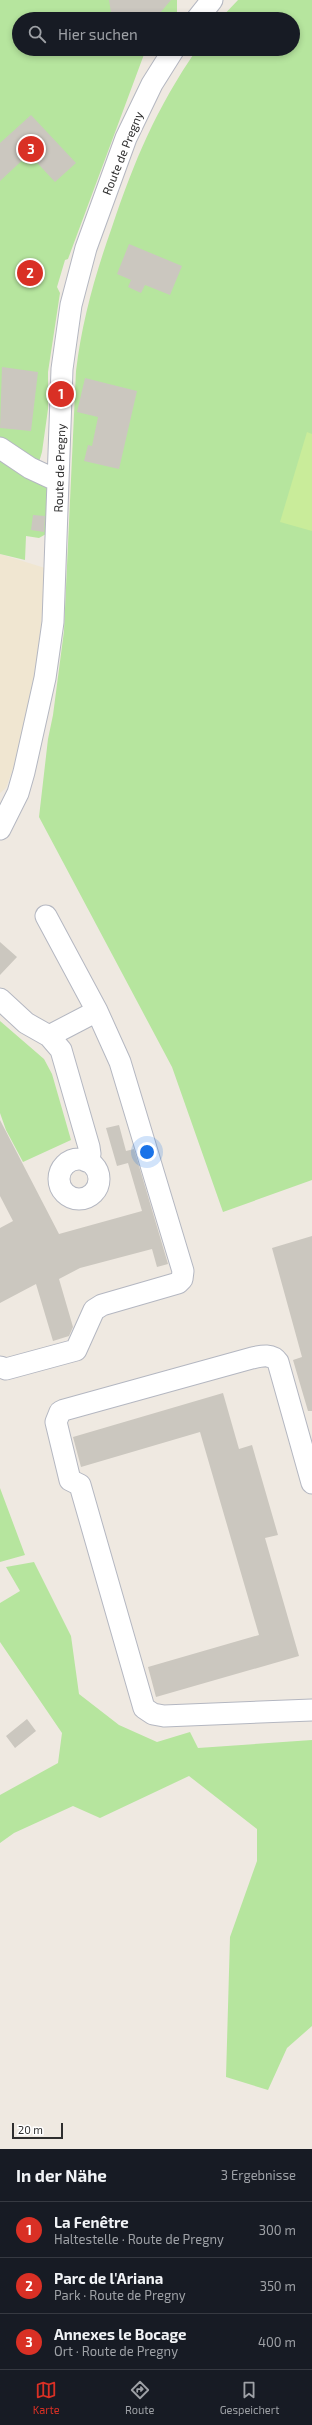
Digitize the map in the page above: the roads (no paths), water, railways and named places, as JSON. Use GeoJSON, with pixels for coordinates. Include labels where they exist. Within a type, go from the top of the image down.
{"type":"FeatureCollection","features":[{"type":"Feature","properties":{"kind":"street"},"geometry":{"type":"LineString","coordinates":[[203,12],[212,0]]}},
{"type":"Feature","properties":{"kind":"street","name":"Route de Pregny"},"geometry":{"type":"LineString","coordinates":[[0,829],[18,793],[24,772],[45,678],[54,622],[64,349],[77,280],[96,219],[126,138],[152,84],[170,56]]}},
{"type":"Feature","properties":{"kind":"street"},"geometry":{"type":"LineString","coordinates":[[0,448],[30,468],[58,481]]}},
{"type":"Feature","properties":{"kind":"street"},"geometry":{"type":"LineString","coordinates":[[0,1367],[6,1369],[76,1350],[94,1310],[102,1305],[178,1283],[182,1279],[183,1271],[120,1062],[97,1011],[46,916]]}},
{"type":"Feature","properties":{"kind":"street"},"geometry":{"type":"LineString","coordinates":[[0,999],[26,1023],[49,1036],[61,1050],[89,1147],[90,1154],[86,1161]]}},
{"type":"Feature","properties":{"kind":"street"},"geometry":{"type":"LineString","coordinates":[[49,1036],[97,1011]]}},
{"type":"Feature","properties":{"kind":"street"},"geometry":{"type":"LineString","coordinates":[[312,1483],[278,1362],[268,1356],[252,1358],[64,1410],[57,1416],[56,1422],[70,1480],[80,1485],[144,1708],[153,1714],[164,1716],[312,1710]]}},
{"type":"Feature","properties":{"kind":"place","name":"Annexes le Bocage"},"geometry":{"type":"Point","coordinates":[31,149]}},
{"type":"Feature","properties":{"kind":"place","name":"Parc de l'Ariana"},"geometry":{"type":"Point","coordinates":[30,273]}},
{"type":"Feature","properties":{"kind":"place","name":"La Fenêtre"},"geometry":{"type":"Point","coordinates":[61,394]}}]}
